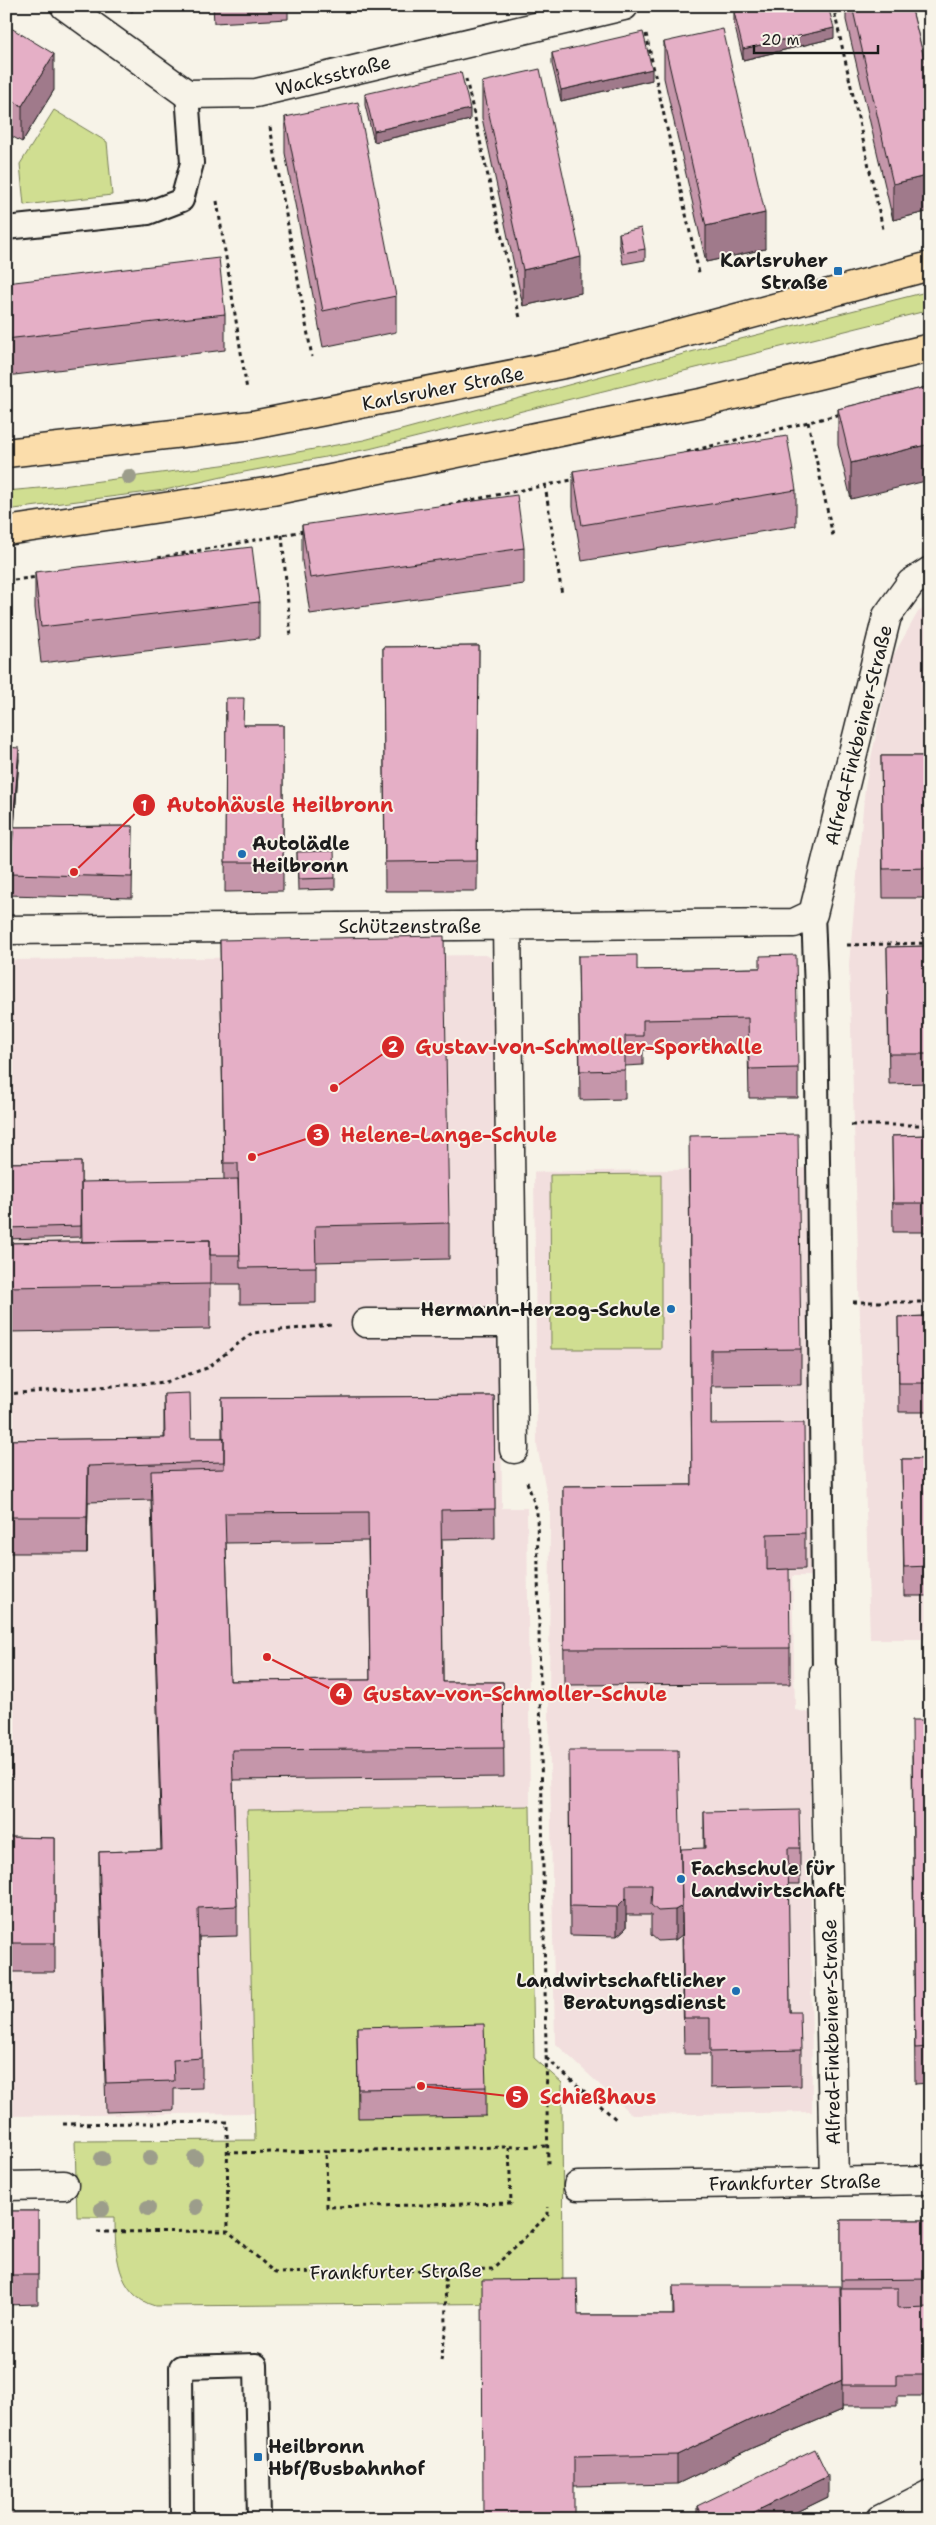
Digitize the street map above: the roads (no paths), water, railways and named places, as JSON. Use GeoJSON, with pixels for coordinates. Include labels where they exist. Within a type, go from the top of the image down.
{"type":"FeatureCollection","features":[{"type":"Feature","properties":{"kind":"main road","name":"Karlsruher Straße"},"geometry":{"type":"LineString","coordinates":[[6,453],[253,425],[569,363],[930,266]]}},
{"type":"Feature","properties":{"kind":"main road"},"geometry":{"type":"LineString","coordinates":[[6,531],[272,491],[702,403],[930,348]]}},
{"type":"Feature","properties":{"kind":"street"},"geometry":{"type":"LineString","coordinates":[[65,6],[187,94]]}},
{"type":"Feature","properties":{"kind":"street","name":"Wacksstraße"},"geometry":{"type":"LineString","coordinates":[[187,94],[263,92],[458,44],[624,6]]}},
{"type":"Feature","properties":{"kind":"street","name":"Alfred-Finkbeiner-Straße"},"geometry":{"type":"LineString","coordinates":[[813,914],[887,616],[911,583],[930,571]]}},
{"type":"Feature","properties":{"kind":"street","name":"Schützenstraße"},"geometry":{"type":"LineString","coordinates":[[6,930],[794,923],[813,914]]}},
{"type":"Feature","properties":{"kind":"street"},"geometry":{"type":"LineString","coordinates":[[507,925],[514,1448]]}},
{"type":"Feature","properties":{"kind":"street"},"geometry":{"type":"LineString","coordinates":[[366,1323],[512,1323]]}},
{"type":"Feature","properties":{"kind":"street","name":"Alfred-Finkbeiner-Straße"},"geometry":{"type":"LineString","coordinates":[[824,1673],[834,2182]]}},
{"type":"Feature","properties":{"kind":"street","name":"Frankfurter Straße"},"geometry":{"type":"LineString","coordinates":[[578,2186],[930,2180]]}},
{"type":"Feature","properties":{"kind":"street"},"geometry":{"type":"LineString","coordinates":[[6,2186],[64,2185]]}},
{"type":"Feature","properties":{"kind":"street"},"geometry":{"type":"LineString","coordinates":[[881,2519],[930,2494]]}},
{"type":"Feature","properties":{"kind":"lane"},"geometry":{"type":"LineString","coordinates":[[6,228],[148,213],[182,200],[192,163],[187,94]]}},
{"type":"Feature","properties":{"kind":"lane"},"geometry":{"type":"LineString","coordinates":[[813,914],[818,1125],[824,1673]]}},
{"type":"Feature","properties":{"kind":"lane"},"geometry":{"type":"LineString","coordinates":[[182,2519],[182,2367],[256,2365],[259,2519]]}},
{"type":"Feature","properties":{"kind":"place","name":"Karlsruher Straße"},"geometry":{"type":"Point","coordinates":[838,271]}},
{"type":"Feature","properties":{"kind":"place","name":"Autolädle Heilbronn"},"geometry":{"type":"Point","coordinates":[242,854]}},
{"type":"Feature","properties":{"kind":"place","name":"Autohäusle Heilbronn"},"geometry":{"type":"Point","coordinates":[74,872]}},
{"type":"Feature","properties":{"kind":"place","name":"Gustav-von-Schmoller-Sporthalle"},"geometry":{"type":"Point","coordinates":[334,1088]}},
{"type":"Feature","properties":{"kind":"place","name":"Helene-Lange-Schule"},"geometry":{"type":"Point","coordinates":[252,1157]}},
{"type":"Feature","properties":{"kind":"place","name":"Hermann-Herzog-Schule"},"geometry":{"type":"Point","coordinates":[671,1309]}},
{"type":"Feature","properties":{"kind":"place","name":"Gustav-von-Schmoller-Schule"},"geometry":{"type":"Point","coordinates":[267,1657]}},
{"type":"Feature","properties":{"kind":"place","name":"Fachschule für Landwirtschaft"},"geometry":{"type":"Point","coordinates":[681,1879]}},
{"type":"Feature","properties":{"kind":"place","name":"Landwirtschaftlicher Beratungsdienst"},"geometry":{"type":"Point","coordinates":[736,1991]}},
{"type":"Feature","properties":{"kind":"place","name":"Schießhaus"},"geometry":{"type":"Point","coordinates":[421,2086]}},
{"type":"Feature","properties":{"kind":"place","name":"Heilbronn Hbf/Busbahnhof"},"geometry":{"type":"Point","coordinates":[258,2457]}}]}
